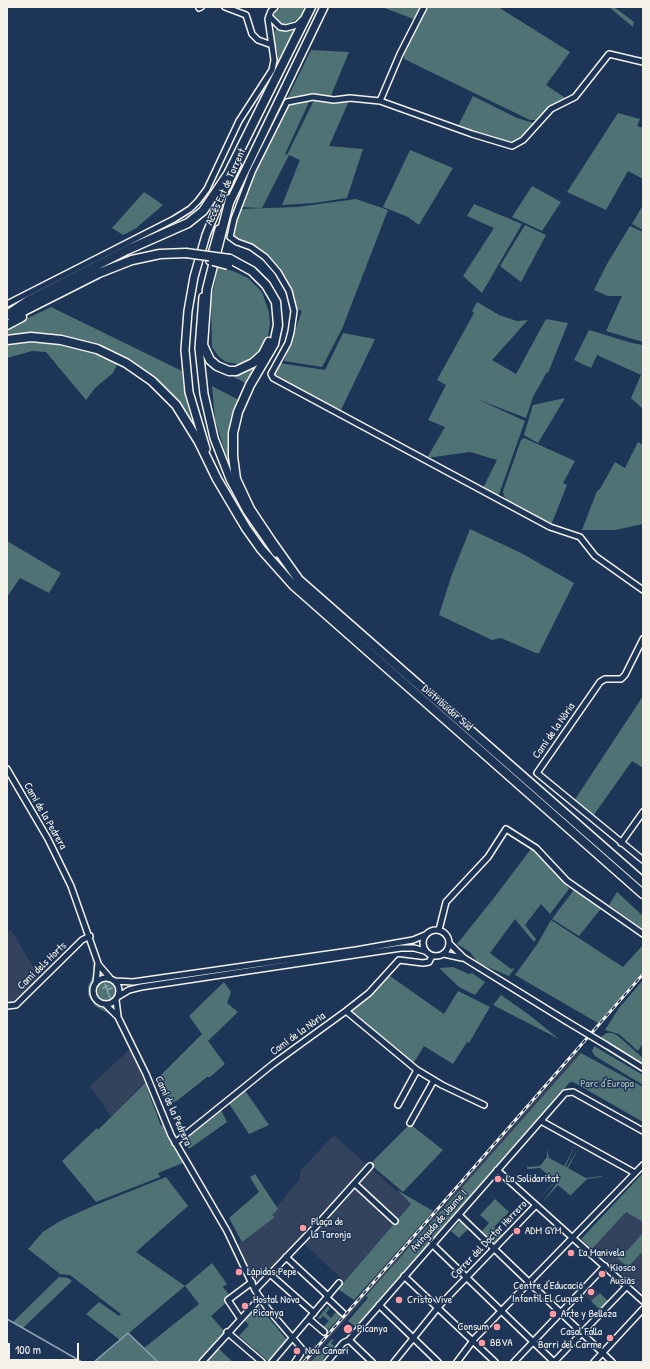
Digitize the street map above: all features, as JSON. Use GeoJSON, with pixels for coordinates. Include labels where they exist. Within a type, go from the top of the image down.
{"type":"FeatureCollection","features":[{"type":"Feature","properties":{"kind":"highway"},"geometry":{"type":"LineString","coordinates":[[7,315],[29,300],[127,250],[188,223],[203,211],[228,174],[306,17],[313,7]]}},
{"type":"Feature","properties":{"kind":"highway"},"geometry":{"type":"LineString","coordinates":[[7,319],[106,270],[132,260],[160,254],[185,255],[229,262],[251,277],[263,288],[270,302],[274,325],[269,341],[263,354],[248,367],[236,371],[222,369],[210,360],[203,345],[207,289],[230,199]]}},
{"type":"Feature","properties":{"kind":"highway"},"geometry":{"type":"LineString","coordinates":[[7,325],[103,277],[136,264],[185,255]]}},
{"type":"Feature","properties":{"kind":"highway","name":"Distribuïdor Sud"},"geometry":{"type":"LineString","coordinates":[[229,262],[252,271],[266,285],[276,302],[278,325],[274,344],[250,385],[238,412],[233,440],[233,456],[236,479],[250,509],[300,580],[643,882]]}},
{"type":"Feature","properties":{"kind":"highway","name":"Distribuïdor Sud"},"geometry":{"type":"LineString","coordinates":[[7,340],[31,337],[61,340],[97,349],[126,363],[152,382],[176,405],[199,442],[217,479],[246,528],[261,550],[294,586],[643,894]]}},
{"type":"Feature","properties":{"kind":"highway"},"geometry":{"type":"LineString","coordinates":[[623,864],[643,879]]}},
{"type":"Feature","properties":{"kind":"highway"},"geometry":{"type":"LineString","coordinates":[[622,875],[643,900]]}},
{"type":"Feature","properties":{"kind":"main road","name":"Accés Est de Torrent"},"geometry":{"type":"LineString","coordinates":[[246,528],[204,444],[189,392],[185,350],[188,311],[194,277],[206,235],[222,196],[313,7]]}},
{"type":"Feature","properties":{"kind":"main road","name":"Accés Est de Torrent"},"geometry":{"type":"LineString","coordinates":[[300,580],[268,544],[246,511],[230,479],[214,438],[204,394],[199,348],[200,314],[206,280],[216,239],[230,199],[324,7]]}},
{"type":"Feature","properties":{"kind":"street"},"geometry":{"type":"LineString","coordinates":[[225,7],[246,15],[252,34],[258,40],[272,45]]}},
{"type":"Feature","properties":{"kind":"street"},"geometry":{"type":"LineString","coordinates":[[7,304],[174,219],[190,209],[208,189],[239,121],[272,70],[274,60],[269,34],[269,16],[275,7]]}},
{"type":"Feature","properties":{"kind":"street"},"geometry":{"type":"LineString","coordinates":[[380,101],[400,54],[424,7]]}},
{"type":"Feature","properties":{"kind":"street"},"geometry":{"type":"LineString","coordinates":[[269,16],[280,27]]}},
{"type":"Feature","properties":{"kind":"street"},"geometry":{"type":"LineString","coordinates":[[269,34],[272,29],[292,27],[306,17]]}},
{"type":"Feature","properties":{"kind":"street"},"geometry":{"type":"LineString","coordinates":[[643,62],[609,54],[575,97],[556,106],[545,115],[523,140],[512,146],[472,134],[380,101],[350,98],[334,100],[313,97],[287,102],[252,172],[234,220],[230,237],[264,257],[278,272],[289,291],[294,311],[291,332],[288,343],[271,374],[273,378],[550,527],[580,537],[595,556],[643,590]]}},
{"type":"Feature","properties":{"kind":"street","name":"Camí de la Nòria"},"geometry":{"type":"LineString","coordinates":[[643,639],[625,675],[621,679],[605,679],[600,682],[537,774],[643,860]]}},
{"type":"Feature","properties":{"kind":"street","name":"Camí de la Pedrera"},"geometry":{"type":"LineString","coordinates":[[7,769],[58,858],[90,936],[98,963],[96,983]]}},
{"type":"Feature","properties":{"kind":"street"},"geometry":{"type":"LineString","coordinates":[[621,843],[643,812]]}},
{"type":"Feature","properties":{"kind":"street"},"geometry":{"type":"LineString","coordinates":[[439,930],[446,902],[488,857],[506,829],[536,848],[567,881],[643,934]]}},
{"type":"Feature","properties":{"kind":"street"},"geometry":{"type":"LineString","coordinates":[[425,951],[422,943],[426,935],[431,930],[439,930],[446,934],[449,943],[464,958],[643,1068]]}},
{"type":"Feature","properties":{"kind":"street"},"geometry":{"type":"LineString","coordinates":[[426,935],[413,940],[356,950],[133,982],[104,978],[96,983],[93,991],[94,996],[98,1001],[105,1004],[129,990],[155,985],[401,948],[414,948],[425,951],[432,956],[444,954],[464,958]]}},
{"type":"Feature","properties":{"kind":"street","name":"Camí dels Horts"},"geometry":{"type":"LineString","coordinates":[[7,1006],[16,1005],[82,940],[90,936]]}},
{"type":"Feature","properties":{"kind":"street"},"geometry":{"type":"LineString","coordinates":[[444,954],[449,943]]}},
{"type":"Feature","properties":{"kind":"street","name":"Camí de la Nòria"},"geometry":{"type":"LineString","coordinates":[[175,1143],[267,1069],[346,1011],[368,993],[399,960],[423,964],[430,962],[432,956]]}},
{"type":"Feature","properties":{"kind":"street","name":"Camí de la Pedrera"},"geometry":{"type":"LineString","coordinates":[[98,963],[112,979]]}},
{"type":"Feature","properties":{"kind":"street"},"geometry":{"type":"LineString","coordinates":[[112,979],[119,987],[117,998]]}},
{"type":"Feature","properties":{"kind":"street","name":"Camí de la Pedrera"},"geometry":{"type":"LineString","coordinates":[[117,998],[118,1017]]}},
{"type":"Feature","properties":{"kind":"street","name":"Camí de la Pedrera"},"geometry":{"type":"LineString","coordinates":[[105,1004],[118,1017],[143,1068],[175,1143],[227,1231],[255,1290],[303,1350],[295,1362]]}},
{"type":"Feature","properties":{"kind":"street"},"geometry":{"type":"LineString","coordinates":[[346,1011],[417,1070],[484,1105]]}},
{"type":"Feature","properties":{"kind":"street"},"geometry":{"type":"LineString","coordinates":[[398,1105],[417,1070]]}},
{"type":"Feature","properties":{"kind":"street"},"geometry":{"type":"LineString","coordinates":[[410,1123],[434,1080]]}},
{"type":"Feature","properties":{"kind":"street","name":"Avinguda de Jaume I"},"geometry":{"type":"LineString","coordinates":[[327,1362],[343,1343],[349,1340],[565,1093],[573,1092],[643,1131]]}},
{"type":"Feature","properties":{"kind":"street"},"geometry":{"type":"LineString","coordinates":[[541,1121],[635,1173]]}},
{"type":"Feature","properties":{"kind":"street"},"geometry":{"type":"LineString","coordinates":[[457,1362],[473,1341],[643,1165]]}},
{"type":"Feature","properties":{"kind":"street"},"geometry":{"type":"LineString","coordinates":[[255,1290],[355,1184],[370,1166]]}},
{"type":"Feature","properties":{"kind":"street"},"geometry":{"type":"LineString","coordinates":[[497,1170],[643,1301]]}},
{"type":"Feature","properties":{"kind":"street"},"geometry":{"type":"LineString","coordinates":[[355,1184],[395,1221]]}},
{"type":"Feature","properties":{"kind":"street","name":"Carrer del Doctor Herrero"},"geometry":{"type":"LineString","coordinates":[[394,1362],[438,1308],[536,1205]]}},
{"type":"Feature","properties":{"kind":"street"},"geometry":{"type":"LineString","coordinates":[[459,1215],[612,1362]]}},
{"type":"Feature","properties":{"kind":"street"},"geometry":{"type":"LineString","coordinates":[[432,1244],[554,1362],[627,1286]]}},
{"type":"Feature","properties":{"kind":"street"},"geometry":{"type":"LineString","coordinates":[[286,1257],[343,1313]]}},
{"type":"Feature","properties":{"kind":"street"},"geometry":{"type":"LineString","coordinates":[[514,1362],[605,1266]]}},
{"type":"Feature","properties":{"kind":"street"},"geometry":{"type":"LineString","coordinates":[[270,1274],[314,1313]]}},
{"type":"Feature","properties":{"kind":"street"},"geometry":{"type":"LineString","coordinates":[[404,1276],[495,1362]]}},
{"type":"Feature","properties":{"kind":"street"},"geometry":{"type":"LineString","coordinates":[[240,1318],[228,1300],[252,1282]]}},
{"type":"Feature","properties":{"kind":"street"},"geometry":{"type":"LineString","coordinates":[[272,1362],[339,1283]]}},
{"type":"Feature","properties":{"kind":"street"},"geometry":{"type":"LineString","coordinates":[[202,1362],[227,1332],[260,1298]]}},
{"type":"Feature","properties":{"kind":"street"},"geometry":{"type":"LineString","coordinates":[[379,1305],[438,1362]]}},
{"type":"Feature","properties":{"kind":"street"},"geometry":{"type":"LineString","coordinates":[[594,1362],[643,1309]]}},
{"type":"Feature","properties":{"kind":"street"},"geometry":{"type":"LineString","coordinates":[[309,1319],[324,1332]]}},
{"type":"Feature","properties":{"kind":"street"},"geometry":{"type":"LineString","coordinates":[[227,1332],[262,1362]]}},
{"type":"Feature","properties":{"kind":"street"},"geometry":{"type":"LineString","coordinates":[[349,1340],[372,1362]]}},
{"type":"Feature","properties":{"kind":"shaded area"},"geometry":{"type":"Polygon","coordinates":[[[11,930],[40,978],[14,1005],[7,1003],[7,934],[11,930]]]}},
{"type":"Feature","properties":{"kind":"shaded area"},"geometry":{"type":"Polygon","coordinates":[[[130,1049],[146,1084],[141,1085],[111,1117],[90,1086],[130,1049]]]}},
{"type":"Feature","properties":{"kind":"shaded area"},"geometry":{"type":"Polygon","coordinates":[[[575,1050],[581,1053],[321,1348],[322,1350],[311,1362],[300,1362],[315,1344],[317,1345],[325,1338],[363,1294],[362,1292],[575,1050]]]}},
{"type":"Feature","properties":{"kind":"shaded area"},"geometry":{"type":"Polygon","coordinates":[[[334,1135],[411,1204],[344,1281],[301,1241],[255,1290],[235,1246],[274,1217],[272,1215],[276,1207],[299,1180],[301,1170],[334,1135]]]}},
{"type":"Feature","properties":{"kind":"shaded area"},"geometry":{"type":"Polygon","coordinates":[[[626,1212],[643,1222],[643,1293],[592,1249],[626,1212]]]}},
{"type":"Feature","properties":{"kind":"shaded area","name":"Centre d'Educació Infantil El Cuquet"},"geometry":{"type":"Polygon","coordinates":[[[591,1285],[599,1293],[591,1301],[583,1294],[591,1285]]]}},
{"type":"Feature","properties":{"kind":"green space"},"geometry":{"type":"Polygon","coordinates":[[[305,7],[301,16],[290,24],[282,24],[274,16],[275,12],[281,8],[305,7]]]}},
{"type":"Feature","properties":{"kind":"green space"},"geometry":{"type":"Polygon","coordinates":[[[382,7],[422,7],[416,20],[382,7]]]}},
{"type":"Feature","properties":{"kind":"green space"},"geometry":{"type":"Polygon","coordinates":[[[427,7],[498,7],[570,52],[546,85],[567,99],[540,120],[530,120],[404,59],[404,53],[427,7]]]}},
{"type":"Feature","properties":{"kind":"green space"},"geometry":{"type":"Polygon","coordinates":[[[609,7],[614,7],[634,22],[633,27],[609,7]]]}},
{"type":"Feature","properties":{"kind":"green space"},"geometry":{"type":"Polygon","coordinates":[[[297,28],[275,73],[278,54],[273,37],[274,32],[276,29],[291,30],[297,28]]]}},
{"type":"Feature","properties":{"kind":"green space"},"geometry":{"type":"Polygon","coordinates":[[[311,50],[349,52],[330,98],[306,97],[287,99],[311,50]]]}},
{"type":"Feature","properties":{"kind":"green space"},"geometry":{"type":"Polygon","coordinates":[[[473,96],[517,118],[537,124],[514,144],[503,142],[458,126],[473,96]]]}},
{"type":"Feature","properties":{"kind":"green space"},"geometry":{"type":"Polygon","coordinates":[[[310,100],[285,154],[287,155],[314,100],[349,101],[329,146],[363,149],[347,198],[314,203],[282,205],[300,160],[289,155],[262,208],[240,207],[256,168],[290,103],[310,100]]]}},
{"type":"Feature","properties":{"kind":"green space"},"geometry":{"type":"Polygon","coordinates":[[[618,113],[640,119],[637,126],[643,128],[643,179],[628,171],[606,210],[567,192],[618,113]]]}},
{"type":"Feature","properties":{"kind":"green space"},"geometry":{"type":"Polygon","coordinates":[[[410,150],[453,168],[419,225],[408,217],[383,207],[410,150]]]}},
{"type":"Feature","properties":{"kind":"green space"},"geometry":{"type":"Polygon","coordinates":[[[532,186],[561,202],[542,231],[512,217],[532,186]]]}},
{"type":"Feature","properties":{"kind":"green space"},"geometry":{"type":"Polygon","coordinates":[[[144,192],[163,205],[135,229],[123,235],[112,228],[144,192]]]}},
{"type":"Feature","properties":{"kind":"green space"},"geometry":{"type":"Polygon","coordinates":[[[356,199],[388,210],[342,329],[322,367],[284,361],[302,311],[291,307],[281,279],[262,258],[255,253],[233,244],[231,238],[239,209],[297,207],[356,199]]]}},
{"type":"Feature","properties":{"kind":"green space"},"geometry":{"type":"Polygon","coordinates":[[[474,204],[522,224],[482,293],[463,276],[494,228],[467,216],[474,204]]]}},
{"type":"Feature","properties":{"kind":"green space"},"geometry":{"type":"Polygon","coordinates":[[[643,205],[643,230],[632,224],[643,205]]]}},
{"type":"Feature","properties":{"kind":"green space"},"geometry":{"type":"Polygon","coordinates":[[[525,225],[546,235],[521,282],[500,266],[525,225]]]}},
{"type":"Feature","properties":{"kind":"green space"},"geometry":{"type":"Polygon","coordinates":[[[630,226],[643,232],[643,342],[606,331],[622,296],[608,296],[594,290],[607,264],[630,226]]]}},
{"type":"Feature","properties":{"kind":"green space"},"geometry":{"type":"Polygon","coordinates":[[[218,267],[233,271],[248,278],[262,292],[269,312],[270,324],[268,336],[263,347],[250,362],[244,365],[226,362],[219,357],[212,347],[211,301],[218,267]]]}},
{"type":"Feature","properties":{"kind":"green space"},"geometry":{"type":"Polygon","coordinates":[[[477,302],[499,315],[517,321],[528,320],[492,360],[516,374],[546,319],[568,323],[548,373],[547,372],[533,397],[526,418],[477,399],[525,421],[498,497],[483,488],[497,460],[470,452],[427,458],[445,427],[428,420],[446,385],[437,380],[474,313],[472,311],[477,302]]]}},
{"type":"Feature","properties":{"kind":"green space"},"geometry":{"type":"Polygon","coordinates":[[[51,307],[182,371],[183,386],[192,423],[130,362],[27,334],[7,336],[7,328],[51,307]]]}},
{"type":"Feature","properties":{"kind":"green space"},"geometry":{"type":"Polygon","coordinates":[[[589,330],[643,345],[643,409],[631,398],[641,375],[597,355],[591,368],[574,360],[589,330]]]}},
{"type":"Feature","properties":{"kind":"green space"},"geometry":{"type":"Polygon","coordinates":[[[343,333],[375,339],[340,412],[269,376],[279,363],[325,370],[343,333]]]}},
{"type":"Feature","properties":{"kind":"green space"},"geometry":{"type":"Polygon","coordinates":[[[29,340],[58,342],[95,352],[118,363],[113,373],[95,388],[86,400],[46,352],[32,351],[7,358],[7,342],[29,340]]]}},
{"type":"Feature","properties":{"kind":"green space"},"geometry":{"type":"Polygon","coordinates":[[[261,361],[247,384],[225,372],[245,372],[261,361]]]}},
{"type":"Feature","properties":{"kind":"green space"},"geometry":{"type":"Polygon","coordinates":[[[212,386],[239,400],[231,426],[229,446],[230,467],[215,420],[212,386]]]}},
{"type":"Feature","properties":{"kind":"green space"},"geometry":{"type":"Polygon","coordinates":[[[565,398],[538,443],[524,435],[533,405],[565,398]]]}},
{"type":"Feature","properties":{"kind":"green space"},"geometry":{"type":"Polygon","coordinates":[[[524,438],[575,461],[563,483],[567,485],[551,525],[508,501],[504,496],[503,491],[521,440],[524,438]]]}},
{"type":"Feature","properties":{"kind":"green space"},"geometry":{"type":"Polygon","coordinates":[[[638,442],[643,445],[643,524],[615,530],[582,530],[597,491],[600,489],[615,462],[625,468],[638,442]]]}},
{"type":"Feature","properties":{"kind":"green space"},"geometry":{"type":"Polygon","coordinates":[[[470,529],[521,553],[574,583],[539,653],[501,638],[492,640],[439,615],[451,577],[470,529]]]}},
{"type":"Feature","properties":{"kind":"green space"},"geometry":{"type":"Polygon","coordinates":[[[7,541],[61,573],[49,593],[20,578],[7,597],[7,541]]]}},
{"type":"Feature","properties":{"kind":"green space"},"geometry":{"type":"Polygon","coordinates":[[[643,696],[643,768],[632,761],[593,816],[574,801],[643,696]]]}},
{"type":"Feature","properties":{"kind":"green space"},"geometry":{"type":"Polygon","coordinates":[[[531,849],[536,849],[544,856],[569,889],[550,914],[541,904],[525,925],[536,939],[534,942],[515,919],[490,953],[511,969],[515,968],[509,976],[478,963],[470,952],[457,944],[531,849]]]}},
{"type":"Feature","properties":{"kind":"green space"},"geometry":{"type":"Polygon","coordinates":[[[576,887],[603,906],[579,936],[552,919],[576,887]]]}},
{"type":"Feature","properties":{"kind":"green space"},"geometry":{"type":"Polygon","coordinates":[[[617,892],[643,916],[643,929],[609,905],[617,892]]]}},
{"type":"Feature","properties":{"kind":"green space"},"geometry":{"type":"Polygon","coordinates":[[[551,920],[623,967],[643,945],[643,971],[598,1023],[515,975],[538,943],[551,920]]]}},
{"type":"Feature","properties":{"kind":"green space"},"geometry":{"type":"Polygon","coordinates":[[[92,959],[95,970],[94,974],[92,959]]]}},
{"type":"Feature","properties":{"kind":"green space"},"geometry":{"type":"Polygon","coordinates":[[[453,967],[469,974],[472,973],[485,982],[475,995],[459,987],[439,968],[453,967]]]}},
{"type":"Feature","properties":{"kind":"green space"},"geometry":{"type":"Polygon","coordinates":[[[94,974],[90,988],[91,997],[97,1004],[107,1009],[112,1014],[111,1015],[95,1006],[88,995],[88,986],[94,974]]]}},
{"type":"Feature","properties":{"kind":"green space"},"geometry":{"type":"Polygon","coordinates":[[[387,974],[444,1014],[458,991],[490,1007],[469,1043],[467,1042],[453,1064],[424,1046],[413,1064],[349,1011],[387,974]]]}},
{"type":"Feature","properties":{"kind":"green space"},"geometry":{"type":"Polygon","coordinates":[[[103,980],[111,980],[117,986],[117,994],[111,1000],[103,1000],[97,994],[97,986],[103,980]]]}},
{"type":"Feature","properties":{"kind":"green space"},"geometry":{"type":"Polygon","coordinates":[[[643,980],[643,1043],[638,1051],[619,1034],[605,1030],[619,1008],[643,980]]]}},
{"type":"Feature","properties":{"kind":"green space"},"geometry":{"type":"Polygon","coordinates":[[[224,982],[231,992],[227,1003],[238,1012],[208,1041],[225,1064],[210,1077],[207,1077],[178,1100],[169,1105],[157,1079],[202,1034],[189,1016],[224,982]]]}},
{"type":"Feature","properties":{"kind":"green space"},"geometry":{"type":"Polygon","coordinates":[[[501,995],[528,1014],[559,1039],[493,1005],[501,995]]]}},
{"type":"Feature","properties":{"kind":"green space"},"geometry":{"type":"Polygon","coordinates":[[[606,1033],[613,1033],[618,1036],[643,1058],[643,1065],[600,1038],[606,1033]]]}},
{"type":"Feature","properties":{"kind":"green space"},"geometry":{"type":"Polygon","coordinates":[[[594,1046],[643,1075],[643,1085],[595,1056],[592,1051],[594,1046]]]}},
{"type":"Feature","properties":{"kind":"green space","name":"Parc d'Europa"},"geometry":{"type":"Polygon","coordinates":[[[581,1053],[643,1087],[643,1122],[573,1082],[570,1082],[356,1327],[348,1321],[368,1298],[366,1296],[581,1053]]]}},
{"type":"Feature","properties":{"kind":"green space"},"geometry":{"type":"Polygon","coordinates":[[[145,1083],[161,1126],[163,1125],[183,1163],[158,1173],[160,1177],[96,1202],[62,1161],[97,1128],[98,1130],[145,1083]]]}},
{"type":"Feature","properties":{"kind":"green space"},"geometry":{"type":"Polygon","coordinates":[[[244,1089],[269,1125],[249,1134],[228,1102],[244,1089]]]}},
{"type":"Feature","properties":{"kind":"green space"},"geometry":{"type":"Polygon","coordinates":[[[220,1108],[227,1122],[189,1149],[183,1138],[220,1108]]]}},
{"type":"Feature","properties":{"kind":"green space"},"geometry":{"type":"Polygon","coordinates":[[[410,1124],[443,1150],[403,1192],[370,1164],[410,1124]]]}},
{"type":"Feature","properties":{"kind":"green space"},"geometry":{"type":"Polygon","coordinates":[[[576,1144],[565,1167],[567,1167],[580,1146],[568,1168],[586,1178],[602,1176],[587,1179],[571,1195],[572,1206],[571,1196],[558,1185],[542,1203],[557,1183],[555,1182],[538,1200],[555,1181],[540,1168],[527,1169],[527,1167],[540,1166],[547,1157],[547,1149],[549,1158],[564,1166],[576,1144]]]}},
{"type":"Feature","properties":{"kind":"green space"},"geometry":{"type":"Polygon","coordinates":[[[643,1173],[643,1222],[626,1212],[592,1249],[581,1239],[643,1173]]]}},
{"type":"Feature","properties":{"kind":"green space"},"geometry":{"type":"Polygon","coordinates":[[[255,1174],[278,1209],[272,1215],[275,1217],[242,1242],[229,1218],[259,1192],[250,1177],[255,1174]]]}},
{"type":"Feature","properties":{"kind":"green space"},"geometry":{"type":"Polygon","coordinates":[[[166,1177],[188,1206],[136,1252],[185,1286],[212,1263],[227,1284],[223,1287],[231,1297],[211,1316],[225,1332],[198,1362],[93,1362],[120,1340],[86,1314],[99,1302],[119,1316],[121,1314],[70,1275],[60,1274],[28,1249],[43,1232],[60,1221],[93,1206],[166,1177]],[[185,1286],[129,1333],[144,1348],[199,1304],[185,1286]]]}},
{"type":"Feature","properties":{"kind":"green space"},"geometry":{"type":"Polygon","coordinates":[[[397,1190],[433,1211],[354,1300],[338,1289],[411,1204],[397,1190]]]}},
{"type":"Feature","properties":{"kind":"green space"},"geometry":{"type":"Polygon","coordinates":[[[495,1199],[509,1212],[494,1227],[503,1235],[494,1243],[481,1232],[489,1223],[480,1215],[495,1199]]]}},
{"type":"Feature","properties":{"kind":"green space"},"geometry":{"type":"Polygon","coordinates":[[[460,1221],[468,1229],[459,1238],[451,1231],[460,1221]]]}},
{"type":"Feature","properties":{"kind":"green space"},"geometry":{"type":"Polygon","coordinates":[[[643,1233],[643,1254],[641,1253],[628,1267],[617,1258],[625,1250],[627,1251],[643,1233]]]}},
{"type":"Feature","properties":{"kind":"green space"},"geometry":{"type":"Polygon","coordinates":[[[59,1277],[68,1278],[72,1281],[23,1328],[13,1322],[59,1277]]]}},
{"type":"Feature","properties":{"kind":"green space"},"geometry":{"type":"Polygon","coordinates":[[[600,1293],[608,1301],[600,1310],[591,1301],[600,1293]]]}},
{"type":"Feature","properties":{"kind":"green space"},"geometry":{"type":"Polygon","coordinates":[[[259,1306],[287,1340],[268,1361],[239,1336],[249,1325],[244,1320],[259,1306]]]}},
{"type":"Feature","properties":{"kind":"green space"},"geometry":{"type":"Polygon","coordinates":[[[328,1306],[330,1308],[326,1313],[331,1318],[337,1311],[342,1315],[327,1331],[323,1327],[329,1321],[323,1316],[320,1319],[318,1318],[328,1306]]]}},
{"type":"Feature","properties":{"kind":"green space"},"geometry":{"type":"Polygon","coordinates":[[[332,1339],[334,1340],[331,1343],[334,1346],[323,1359],[324,1361],[311,1362],[332,1339]]]}},
{"type":"Feature","properties":{"kind":"green space"},"geometry":{"type":"Polygon","coordinates":[[[219,1349],[233,1362],[208,1361],[219,1349]]]}},
{"type":"Feature","properties":{"kind":"waterway"},"geometry":{"type":"LineString","coordinates":[[105,984],[110,998]]}},
{"type":"Feature","properties":{"kind":"waterway"},"geometry":{"type":"LineString","coordinates":[[103,988],[108,986]]}},
{"type":"Feature","properties":{"kind":"waterway"},"geometry":{"type":"LineString","coordinates":[[107,990],[112,988]]}},
{"type":"Feature","properties":{"kind":"waterway"},"geometry":{"type":"LineString","coordinates":[[7,1319],[82,1362]]}},
{"type":"Feature","properties":{"kind":"waterway"},"geometry":{"type":"LineString","coordinates":[[94,1362],[128,1333],[158,1362]]}},
{"type":"Feature","properties":{"kind":"railway"},"geometry":{"type":"LineString","coordinates":[[304,1362],[643,974]]}},
{"type":"Feature","properties":{"kind":"place","name":"La Solidaritat"},"geometry":{"type":"Point","coordinates":[498,1179]}},
{"type":"Feature","properties":{"kind":"place","name":"Plaça de la Taronja"},"geometry":{"type":"Point","coordinates":[303,1228]}},
{"type":"Feature","properties":{"kind":"place","name":"ADM GYM"},"geometry":{"type":"Point","coordinates":[517,1231]}},
{"type":"Feature","properties":{"kind":"place","name":"La Manivela"},"geometry":{"type":"Point","coordinates":[571,1253]}},
{"type":"Feature","properties":{"kind":"place","name":"Lápidas Pepe"},"geometry":{"type":"Point","coordinates":[239,1272]}},
{"type":"Feature","properties":{"kind":"place","name":"Kiosco Ausiàs"},"geometry":{"type":"Point","coordinates":[602,1274]}},
{"type":"Feature","properties":{"kind":"place","name":"Centre d'Educació Infantil El Cuquet"},"geometry":{"type":"Point","coordinates":[591,1292]}},
{"type":"Feature","properties":{"kind":"place","name":"Cristo Vive"},"geometry":{"type":"Point","coordinates":[399,1300]}},
{"type":"Feature","properties":{"kind":"place","name":"Hostal Nova Picanya"},"geometry":{"type":"Point","coordinates":[245,1306]}},
{"type":"Feature","properties":{"kind":"place","name":"Arte y Belleza"},"geometry":{"type":"Point","coordinates":[553,1314]}},
{"type":"Feature","properties":{"kind":"place","name":"Consum"},"geometry":{"type":"Point","coordinates":[497,1327]}},
{"type":"Feature","properties":{"kind":"place","name":"Picanya"},"geometry":{"type":"Point","coordinates":[348,1329]}},
{"type":"Feature","properties":{"kind":"place","name":"Casal Falla Barri del Carme"},"geometry":{"type":"Point","coordinates":[610,1338]}},
{"type":"Feature","properties":{"kind":"place","name":"BBVA"},"geometry":{"type":"Point","coordinates":[482,1343]}},
{"type":"Feature","properties":{"kind":"place","name":"Nou Canari"},"geometry":{"type":"Point","coordinates":[297,1351]}}]}
